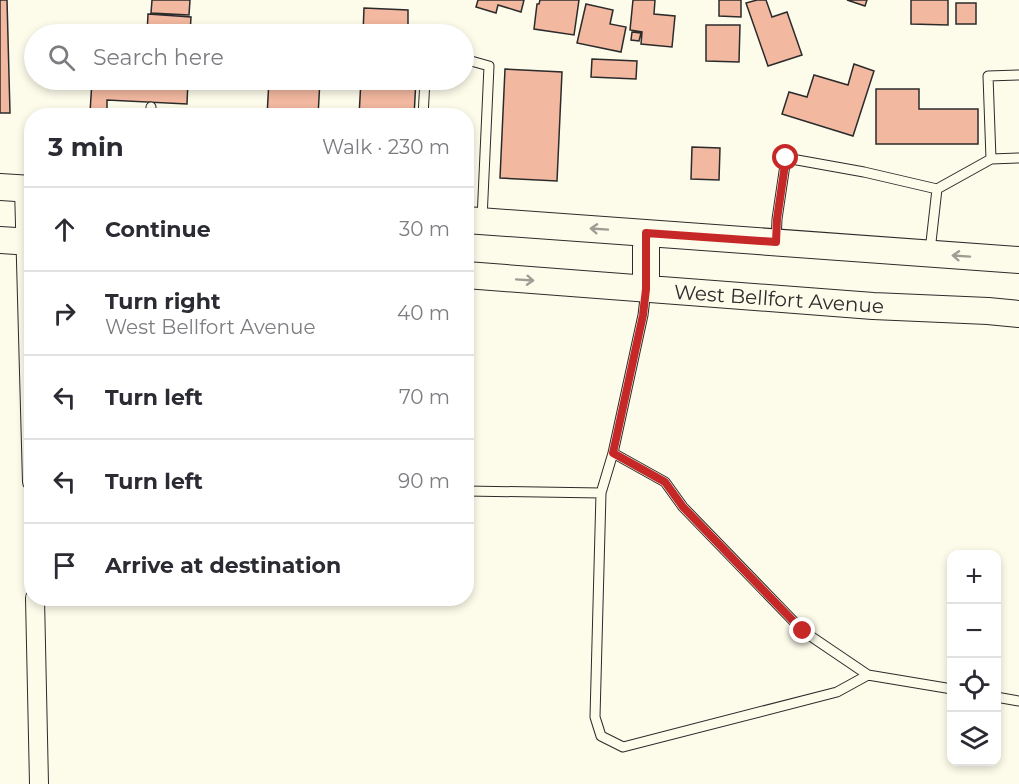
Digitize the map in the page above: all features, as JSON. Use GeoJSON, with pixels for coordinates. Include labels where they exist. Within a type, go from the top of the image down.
{"type":"FeatureCollection","features":[{"type":"Feature","properties":{"kind":"main road"},"geometry":{"type":"LineString","coordinates":[[474,221],[1019,260]]}},
{"type":"Feature","properties":{"kind":"main road"},"geometry":{"type":"LineString","coordinates":[[646,233],[646,289]]}},
{"type":"Feature","properties":{"kind":"main road"},"geometry":{"type":"LineString","coordinates":[[0,240],[24,242]]}},
{"type":"Feature","properties":{"kind":"main road","name":"West Bellfort Avenue"},"geometry":{"type":"LineString","coordinates":[[474,276],[873,306],[1019,314]]}},
{"type":"Feature","properties":{"kind":"street"},"geometry":{"type":"LineString","coordinates":[[18,188],[24,220]]}},
{"type":"Feature","properties":{"kind":"street"},"geometry":{"type":"LineString","coordinates":[[34,606],[39,784]]}},
{"type":"Feature","properties":{"kind":"lane"},"geometry":{"type":"LineString","coordinates":[[474,62],[489,66],[474,221]]}},
{"type":"Feature","properties":{"kind":"lane"},"geometry":{"type":"LineString","coordinates":[[991,159],[988,76],[1019,75]]}},
{"type":"Feature","properties":{"kind":"lane"},"geometry":{"type":"LineString","coordinates":[[423,108],[424,90]]}},
{"type":"Feature","properties":{"kind":"lane"},"geometry":{"type":"LineString","coordinates":[[776,242],[786,158],[864,172],[937,189],[991,159],[1019,158]]}},
{"type":"Feature","properties":{"kind":"lane"},"geometry":{"type":"LineString","coordinates":[[930,254],[937,189]]}},
{"type":"Feature","properties":{"kind":"lane"},"geometry":{"type":"LineString","coordinates":[[646,289],[643,315],[613,453],[601,493],[595,717],[601,736],[623,747],[837,692],[868,675]]}},
{"type":"Feature","properties":{"kind":"lane"},"geometry":{"type":"LineString","coordinates":[[613,453],[665,482],[683,507],[803,631],[868,675],[947,688]]}},
{"type":"Feature","properties":{"kind":"lane"},"geometry":{"type":"LineString","coordinates":[[474,491],[601,493]]}},
{"type":"Feature","properties":{"kind":"lane"},"geometry":{"type":"LineString","coordinates":[[1001,698],[1019,701]]}},
{"type":"Feature","properties":{"kind":"building"},"geometry":{"type":"Polygon","coordinates":[[[0,0],[7,0],[10,113],[0,113],[0,0]]]}},
{"type":"Feature","properties":{"kind":"building"},"geometry":{"type":"Polygon","coordinates":[[[152,0],[190,0],[189,15],[151,13],[152,0]]]}},
{"type":"Feature","properties":{"kind":"building"},"geometry":{"type":"Polygon","coordinates":[[[478,0],[524,0],[521,12],[498,5],[496,13],[476,7],[478,0]]]}},
{"type":"Feature","properties":{"kind":"building"},"geometry":{"type":"Polygon","coordinates":[[[540,0],[579,0],[574,35],[534,29],[537,4],[540,0]]]}},
{"type":"Feature","properties":{"kind":"building"},"geometry":{"type":"Polygon","coordinates":[[[633,0],[655,0],[654,14],[675,16],[672,47],[641,44],[642,32],[630,30],[633,0]]]}},
{"type":"Feature","properties":{"kind":"building"},"geometry":{"type":"Polygon","coordinates":[[[719,0],[741,0],[741,17],[719,16],[719,0]]]}},
{"type":"Feature","properties":{"kind":"building"},"geometry":{"type":"Polygon","coordinates":[[[766,0],[772,17],[787,12],[802,55],[768,66],[746,3],[766,0]]]}},
{"type":"Feature","properties":{"kind":"building"},"geometry":{"type":"Polygon","coordinates":[[[847,0],[867,0],[865,6],[847,0]]]}},
{"type":"Feature","properties":{"kind":"building"},"geometry":{"type":"Polygon","coordinates":[[[911,0],[948,0],[948,25],[911,24],[911,0]]]}},
{"type":"Feature","properties":{"kind":"building"},"geometry":{"type":"Polygon","coordinates":[[[956,3],[976,3],[976,24],[956,24],[956,3]]]}},
{"type":"Feature","properties":{"kind":"building"},"geometry":{"type":"Polygon","coordinates":[[[586,4],[613,10],[610,24],[626,27],[621,52],[577,43],[586,4]]]}},
{"type":"Feature","properties":{"kind":"building"},"geometry":{"type":"Polygon","coordinates":[[[364,8],[408,10],[408,24],[363,24],[364,8]]]}},
{"type":"Feature","properties":{"kind":"building"},"geometry":{"type":"Polygon","coordinates":[[[148,14],[191,17],[191,24],[148,24],[148,14]]]}},
{"type":"Feature","properties":{"kind":"building"},"geometry":{"type":"Polygon","coordinates":[[[706,25],[740,25],[739,62],[706,61],[706,25]]]}},
{"type":"Feature","properties":{"kind":"building"},"geometry":{"type":"Polygon","coordinates":[[[632,32],[641,33],[639,41],[631,40],[632,32]]]}},
{"type":"Feature","properties":{"kind":"building"},"geometry":{"type":"Polygon","coordinates":[[[592,59],[637,61],[636,79],[591,77],[592,59]]]}},
{"type":"Feature","properties":{"kind":"building"},"geometry":{"type":"Polygon","coordinates":[[[854,64],[874,71],[853,136],[782,114],[789,92],[807,97],[814,75],[848,85],[854,64]]]}},
{"type":"Feature","properties":{"kind":"building"},"geometry":{"type":"Polygon","coordinates":[[[505,69],[562,72],[557,181],[500,178],[505,69]]]}},
{"type":"Feature","properties":{"kind":"building"},"geometry":{"type":"Polygon","coordinates":[[[876,89],[919,89],[919,109],[978,109],[978,144],[876,144],[876,89]]]}},
{"type":"Feature","properties":{"kind":"building"},"geometry":{"type":"Polygon","coordinates":[[[91,90],[188,90],[187,104],[107,100],[107,108],[90,108],[91,90]]]}},
{"type":"Feature","properties":{"kind":"building"},"geometry":{"type":"Polygon","coordinates":[[[268,90],[319,90],[318,108],[267,108],[268,90]]]}},
{"type":"Feature","properties":{"kind":"building"},"geometry":{"type":"Polygon","coordinates":[[[360,90],[415,90],[414,108],[359,108],[360,90]]]}},
{"type":"Feature","properties":{"kind":"building"},"geometry":{"type":"Polygon","coordinates":[[[692,147],[720,148],[719,180],[691,179],[692,147]]]}},
{"type":"Feature","properties":{"kind":"route"},"geometry":{"type":"LineString","coordinates":[[786,158],[776,242],[646,233],[646,289],[643,315],[613,453],[665,482],[683,507],[803,631]]}}]}
